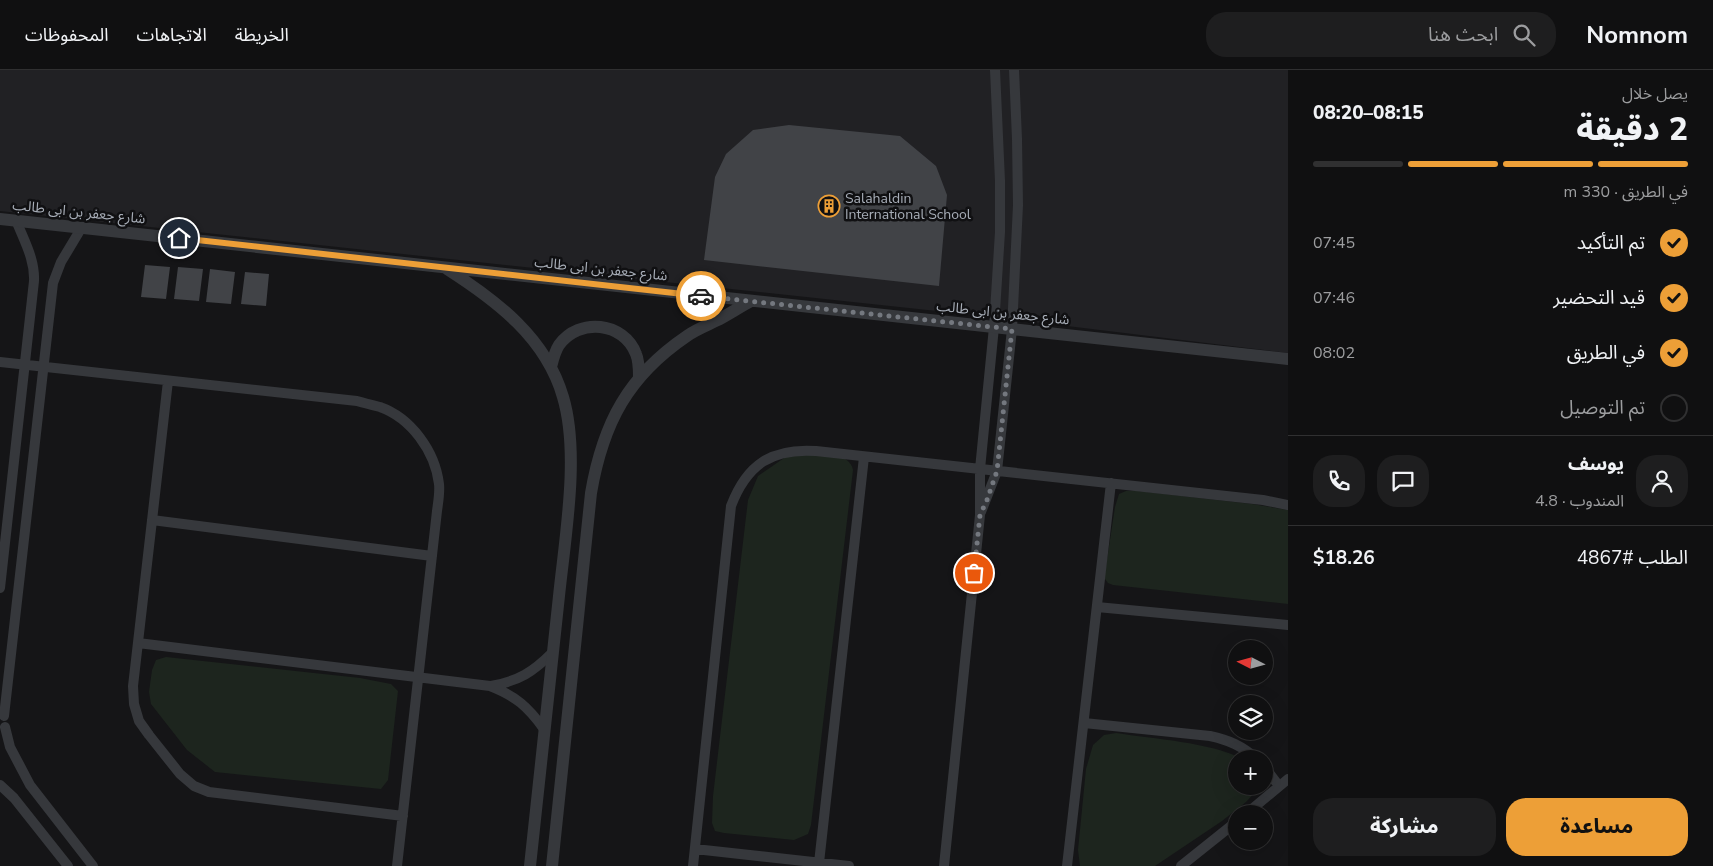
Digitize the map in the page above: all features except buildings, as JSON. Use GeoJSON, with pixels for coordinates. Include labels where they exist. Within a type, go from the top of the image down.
{"type":"FeatureCollection","features":[{"type":"Feature","properties":{"kind":"street"},"geometry":{"type":"LineString","coordinates":[[944,866],[980,515],[980,469],[994,327],[1000,232],[1000,181],[995,70]]}},
{"type":"Feature","properties":{"kind":"street"},"geometry":{"type":"LineString","coordinates":[[980,515],[997,471],[1012,329],[1018,205],[1014,70]]}},
{"type":"Feature","properties":{"kind":"street","name":"شارع جعفر بن ابى طالب"},"geometry":{"type":"LineString","coordinates":[[0,219],[1288,358]]}},
{"type":"Feature","properties":{"kind":"street"},"geometry":{"type":"LineString","coordinates":[[0,588],[34,268],[32,256],[16,220]]}},
{"type":"Feature","properties":{"kind":"street"},"geometry":{"type":"LineString","coordinates":[[0,740],[44,367],[52,283],[61,262],[82,227]]}},
{"type":"Feature","properties":{"kind":"street"},"geometry":{"type":"LineString","coordinates":[[445,268],[481,290],[507,311],[532,337],[551,367],[563,396],[570,428],[568,512],[530,866]]}},
{"type":"Feature","properties":{"kind":"street"},"geometry":{"type":"LineString","coordinates":[[552,866],[589,515],[596,461],[606,431],[621,403],[639,377],[663,353],[689,334],[751,301]]}},
{"type":"Feature","properties":{"kind":"street"},"geometry":{"type":"LineString","coordinates":[[551,367],[559,345],[567,336],[588,326],[600,326],[612,329],[630,343],[636,353],[639,364],[639,377]]}},
{"type":"Feature","properties":{"kind":"street"},"geometry":{"type":"LineString","coordinates":[[0,362],[357,402],[381,407],[402,419],[420,436],[432,458],[439,484],[397,866]]}},
{"type":"Feature","properties":{"kind":"street"},"geometry":{"type":"LineString","coordinates":[[168,381],[133,686],[134,704],[139,720],[180,774],[194,786],[209,792],[403,816]]}},
{"type":"Feature","properties":{"kind":"street"},"geometry":{"type":"LineString","coordinates":[[693,866],[731,506],[738,488],[748,473],[763,461],[780,453],[798,450],[1263,500],[1288,505]]}},
{"type":"Feature","properties":{"kind":"street"},"geometry":{"type":"LineString","coordinates":[[819,863],[864,457]]}},
{"type":"Feature","properties":{"kind":"street"},"geometry":{"type":"LineString","coordinates":[[1068,866],[1111,483]]}},
{"type":"Feature","properties":{"kind":"street"},"geometry":{"type":"LineString","coordinates":[[568,512],[589,515]]}},
{"type":"Feature","properties":{"kind":"street"},"geometry":{"type":"LineString","coordinates":[[152,520],[432,556]]}},
{"type":"Feature","properties":{"kind":"street"},"geometry":{"type":"LineString","coordinates":[[1097,607],[1288,625]]}},
{"type":"Feature","properties":{"kind":"street"},"geometry":{"type":"LineString","coordinates":[[138,643],[490,686],[506,692],[520,701],[533,713],[544,729]]}},
{"type":"Feature","properties":{"kind":"street"},"geometry":{"type":"LineString","coordinates":[[490,686],[507,683],[524,676],[553,652]]}},
{"type":"Feature","properties":{"kind":"street"},"geometry":{"type":"LineString","coordinates":[[3,716],[10,747],[30,785],[93,866]]}},
{"type":"Feature","properties":{"kind":"street"},"geometry":{"type":"LineString","coordinates":[[1084,723],[1210,736],[1228,740],[1247,750]]}},
{"type":"Feature","properties":{"kind":"street"},"geometry":{"type":"LineString","coordinates":[[1273,778],[1279,786]]}},
{"type":"Feature","properties":{"kind":"street"},"geometry":{"type":"LineString","coordinates":[[1257,805],[1288,779]]}},
{"type":"Feature","properties":{"kind":"street"},"geometry":{"type":"LineString","coordinates":[[0,785],[14,798],[68,866]]}},
{"type":"Feature","properties":{"kind":"street"},"geometry":{"type":"LineString","coordinates":[[1181,866],[1228,828]]}},
{"type":"Feature","properties":{"kind":"street"},"geometry":{"type":"LineString","coordinates":[[695,849],[848,866]]}},
{"type":"Feature","properties":{"kind":"shaded area"},"geometry":{"type":"Polygon","coordinates":[[[0,70],[1288,70],[1288,353],[1002,318],[0,211],[0,70]]]}},
{"type":"Feature","properties":{"kind":"shaded area"},"geometry":{"type":"Polygon","coordinates":[[[808,454],[841,457],[851,464],[853,470],[811,825],[808,834],[794,840],[715,831],[712,823],[713,796],[748,500],[758,476],[787,456],[808,454]]]}},
{"type":"Feature","properties":{"kind":"shaded area"},"geometry":{"type":"Polygon","coordinates":[[[1126,491],[1252,504],[1288,510],[1288,604],[1108,583],[1105,579],[1105,573],[1115,507],[1119,494],[1126,491]]]}},
{"type":"Feature","properties":{"kind":"shaded area"},"geometry":{"type":"Polygon","coordinates":[[[166,657],[360,678],[391,684],[398,691],[388,780],[381,789],[215,772],[187,750],[151,704],[149,692],[152,670],[156,660],[166,657]]]}},
{"type":"Feature","properties":{"kind":"shaded area"},"geometry":{"type":"Polygon","coordinates":[[[1116,733],[1164,739],[1228,753],[1228,795],[1252,795],[1242,805],[1228,805],[1228,816],[1155,866],[1080,866],[1078,850],[1086,769],[1093,745],[1104,735],[1116,733]]]}},
{"type":"Feature","properties":{"kind":"way so far"},"geometry":{"type":"LineString","coordinates":[[701,296],[1012,329],[997,471],[980,515],[974,573]]}},
{"type":"Feature","properties":{"kind":"place","name":"Salahaldin International School"},"geometry":{"type":"Point","coordinates":[829,206]}},
{"type":"Feature","properties":{"kind":"route"},"geometry":{"type":"LineString","coordinates":[[179,238],[701,296]]}}]}
